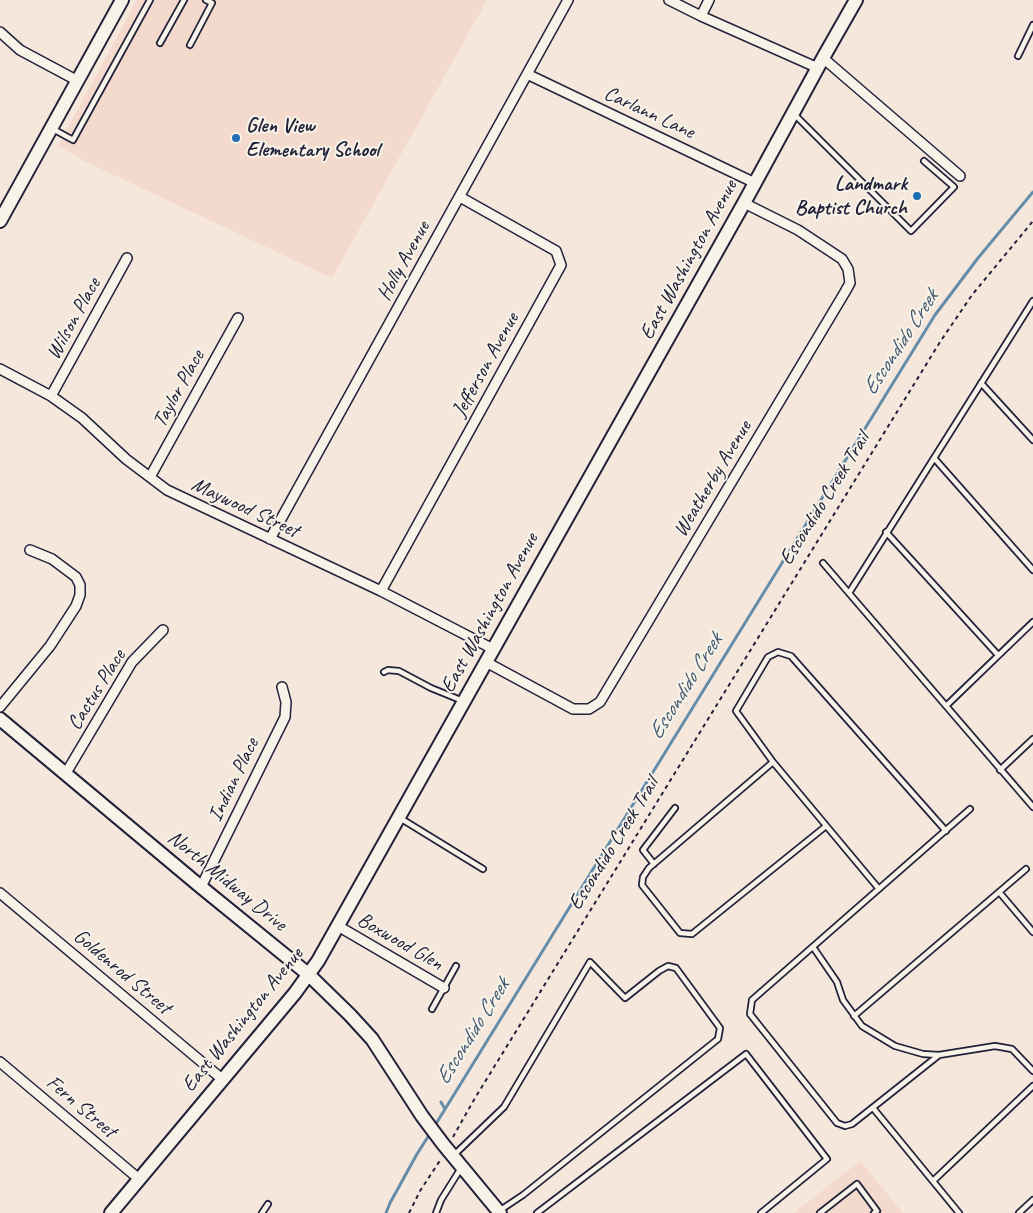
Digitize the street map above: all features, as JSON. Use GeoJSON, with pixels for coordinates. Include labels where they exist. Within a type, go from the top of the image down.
{"type":"FeatureCollection","features":[{"type":"Feature","properties":{"kind":"main road"},"geometry":{"type":"LineString","coordinates":[[0,221],[122,0]]}},
{"type":"Feature","properties":{"kind":"main road","name":"East Washington Avenue"},"geometry":{"type":"LineString","coordinates":[[111,1213],[295,993],[318,961],[856,0]]}},
{"type":"Feature","properties":{"kind":"main road","name":"North Midway Drive"},"geometry":{"type":"LineString","coordinates":[[0,718],[308,974],[350,1015],[372,1039],[422,1116],[499,1212]]}},
{"type":"Feature","properties":{"kind":"street","name":"Holly Avenue"},"geometry":{"type":"LineString","coordinates":[[270,539],[568,0]]}},
{"type":"Feature","properties":{"kind":"street"},"geometry":{"type":"LineString","coordinates":[[669,0],[701,16],[820,63],[960,176]]}},
{"type":"Feature","properties":{"kind":"street"},"geometry":{"type":"LineString","coordinates":[[701,16],[708,0]]}},
{"type":"Feature","properties":{"kind":"street"},"geometry":{"type":"LineString","coordinates":[[0,32],[20,50],[78,82]]}},
{"type":"Feature","properties":{"kind":"street","name":"Carlann Lane"},"geometry":{"type":"LineString","coordinates":[[528,74],[755,183]]}},
{"type":"Feature","properties":{"kind":"street","name":"Jefferson Avenue"},"geometry":{"type":"LineString","coordinates":[[381,591],[561,265],[556,251],[460,197]]}},
{"type":"Feature","properties":{"kind":"street","name":"Weatherby Avenue"},"geometry":{"type":"LineString","coordinates":[[486,662],[573,709],[588,709],[600,702],[845,292],[850,283],[848,269],[842,259],[798,230],[744,203]]}},
{"type":"Feature","properties":{"kind":"street","name":"Wilson Place"},"geometry":{"type":"LineString","coordinates":[[51,396],[127,258]]}},
{"type":"Feature","properties":{"kind":"street","name":"Taylor Place"},"geometry":{"type":"LineString","coordinates":[[150,477],[238,318]]}},
{"type":"Feature","properties":{"kind":"street","name":"Maywood Street"},"geometry":{"type":"LineString","coordinates":[[0,369],[51,396],[82,418],[126,459],[167,490],[381,591],[493,649]]}},
{"type":"Feature","properties":{"kind":"street"},"geometry":{"type":"LineString","coordinates":[[0,707],[50,646],[76,606],[80,595],[80,585],[76,578],[52,558],[30,550]]}},
{"type":"Feature","properties":{"kind":"street","name":"Cactus Place"},"geometry":{"type":"LineString","coordinates":[[66,773],[132,662],[163,630]]}},
{"type":"Feature","properties":{"kind":"street","name":"Indian Place"},"geometry":{"type":"LineString","coordinates":[[201,887],[285,717],[286,702],[282,687]]}},
{"type":"Feature","properties":{"kind":"street","name":"Goldenrod Street"},"geometry":{"type":"LineString","coordinates":[[0,893],[222,1079]]}},
{"type":"Feature","properties":{"kind":"street","name":"Boxwood Glen"},"geometry":{"type":"LineString","coordinates":[[338,926],[444,988]]}},
{"type":"Feature","properties":{"kind":"street","name":"Fern Street"},"geometry":{"type":"LineString","coordinates":[[0,1062],[139,1179]]}},
{"type":"Feature","properties":{"kind":"lane"},"geometry":{"type":"LineString","coordinates":[[52,128],[73,140],[150,0]]}},
{"type":"Feature","properties":{"kind":"lane"},"geometry":{"type":"LineString","coordinates":[[160,43],[184,0]]}},
{"type":"Feature","properties":{"kind":"lane"},"geometry":{"type":"LineString","coordinates":[[190,45],[212,3],[206,0]]}},
{"type":"Feature","properties":{"kind":"lane"},"geometry":{"type":"LineString","coordinates":[[1018,56],[1033,25]]}},
{"type":"Feature","properties":{"kind":"lane"},"geometry":{"type":"LineString","coordinates":[[793,114],[911,231],[954,187],[924,161]]}},
{"type":"Feature","properties":{"kind":"lane"},"geometry":{"type":"LineString","coordinates":[[849,593],[982,382],[1031,309],[1033,301]]}},
{"type":"Feature","properties":{"kind":"lane"},"geometry":{"type":"LineString","coordinates":[[982,382],[1033,440]]}},
{"type":"Feature","properties":{"kind":"lane"},"geometry":{"type":"LineString","coordinates":[[934,458],[1033,570]]}},
{"type":"Feature","properties":{"kind":"lane"},"geometry":{"type":"LineString","coordinates":[[886,532],[998,655]]}},
{"type":"Feature","properties":{"kind":"lane"},"geometry":{"type":"LineString","coordinates":[[823,563],[1033,807]]}},
{"type":"Feature","properties":{"kind":"lane"},"geometry":{"type":"LineString","coordinates":[[946,706],[1033,622]]}},
{"type":"Feature","properties":{"kind":"lane"},"geometry":{"type":"LineString","coordinates":[[879,889],[773,762],[736,711],[768,657],[778,652],[791,656],[946,832]]}},
{"type":"Feature","properties":{"kind":"lane"},"geometry":{"type":"LineString","coordinates":[[384,672],[388,670],[399,671],[431,688],[464,701]]}},
{"type":"Feature","properties":{"kind":"lane"},"geometry":{"type":"LineString","coordinates":[[1000,770],[1033,739]]}},
{"type":"Feature","properties":{"kind":"lane"},"geometry":{"type":"LineString","coordinates":[[773,762],[649,868],[643,877],[642,885],[680,933],[692,934],[826,826]]}},
{"type":"Feature","properties":{"kind":"lane"},"geometry":{"type":"LineString","coordinates":[[654,864],[644,850],[675,808]]}},
{"type":"Feature","properties":{"kind":"lane"},"geometry":{"type":"LineString","coordinates":[[939,1055],[852,1124],[845,1126],[837,1123],[750,1014],[752,1000],[970,809]]}},
{"type":"Feature","properties":{"kind":"lane"},"geometry":{"type":"LineString","coordinates":[[399,817],[482,869]]}},
{"type":"Feature","properties":{"kind":"lane"},"geometry":{"type":"LineString","coordinates":[[854,1016],[1026,869]]}},
{"type":"Feature","properties":{"kind":"lane"},"geometry":{"type":"LineString","coordinates":[[1000,892],[1033,932]]}},
{"type":"Feature","properties":{"kind":"lane"},"geometry":{"type":"LineString","coordinates":[[813,947],[837,982],[843,1000],[862,1026],[894,1046],[923,1054],[939,1055],[995,1046],[1012,1049],[1033,1070]]}},
{"type":"Feature","properties":{"kind":"lane"},"geometry":{"type":"LineString","coordinates":[[448,1150],[473,1137],[504,1107],[590,962],[625,998],[659,971],[668,966],[676,968],[720,1028],[718,1039],[499,1212]]}},
{"type":"Feature","properties":{"kind":"lane"},"geometry":{"type":"LineString","coordinates":[[432,1009],[456,966]]}},
{"type":"Feature","properties":{"kind":"lane"},"geometry":{"type":"LineString","coordinates":[[537,1213],[746,1054],[827,1159],[761,1213]]}},
{"type":"Feature","properties":{"kind":"lane"},"geometry":{"type":"LineString","coordinates":[[933,1181],[1033,1086]]}},
{"type":"Feature","properties":{"kind":"lane"},"geometry":{"type":"LineString","coordinates":[[873,1108],[959,1213]]}},
{"type":"Feature","properties":{"kind":"lane"},"geometry":{"type":"LineString","coordinates":[[436,1213],[441,1200],[462,1166]]}},
{"type":"Feature","properties":{"kind":"lane"},"geometry":{"type":"LineString","coordinates":[[820,1213],[857,1184],[877,1211],[874,1213]]}},
{"type":"Feature","properties":{"kind":"lane"},"geometry":{"type":"LineString","coordinates":[[1019,1213],[1033,1200]]}},
{"type":"Feature","properties":{"kind":"lane"},"geometry":{"type":"LineString","coordinates":[[262,1213],[268,1204]]}},
{"type":"Feature","properties":{"kind":"path","name":"Escondido Creek Trail"},"geometry":{"type":"LineString","coordinates":[[409,1213],[420,1191],[448,1150],[475,1098],[940,342],[972,295],[1033,221]]}},
{"type":"Feature","properties":{"kind":"shaded area","name":"Glen View Elementary School"},"geometry":{"type":"Polygon","coordinates":[[[137,0],[487,0],[332,278],[78,158],[58,146],[137,0]]]}},
{"type":"Feature","properties":{"kind":"shaded area"},"geometry":{"type":"Polygon","coordinates":[[[860,1161],[903,1213],[794,1213],[860,1161]]]}},
{"type":"Feature","properties":{"kind":"waterway","name":"Escondido Creek"},"geometry":{"type":"LineString","coordinates":[[434,1127],[935,315],[978,258],[1033,192]]}},
{"type":"Feature","properties":{"kind":"waterway","name":"Escondido Creek"},"geometry":{"type":"LineString","coordinates":[[441,1102],[445,1109]]}},
{"type":"Feature","properties":{"kind":"waterway","name":"Escondido Creek"},"geometry":{"type":"LineString","coordinates":[[386,1213],[417,1154],[431,1132]]}},
{"type":"Feature","properties":{"kind":"place","name":"Glen View Elementary School"},"geometry":{"type":"Point","coordinates":[236,138]}},
{"type":"Feature","properties":{"kind":"place","name":"Landmark Baptist Church"},"geometry":{"type":"Point","coordinates":[917,196]}}]}
